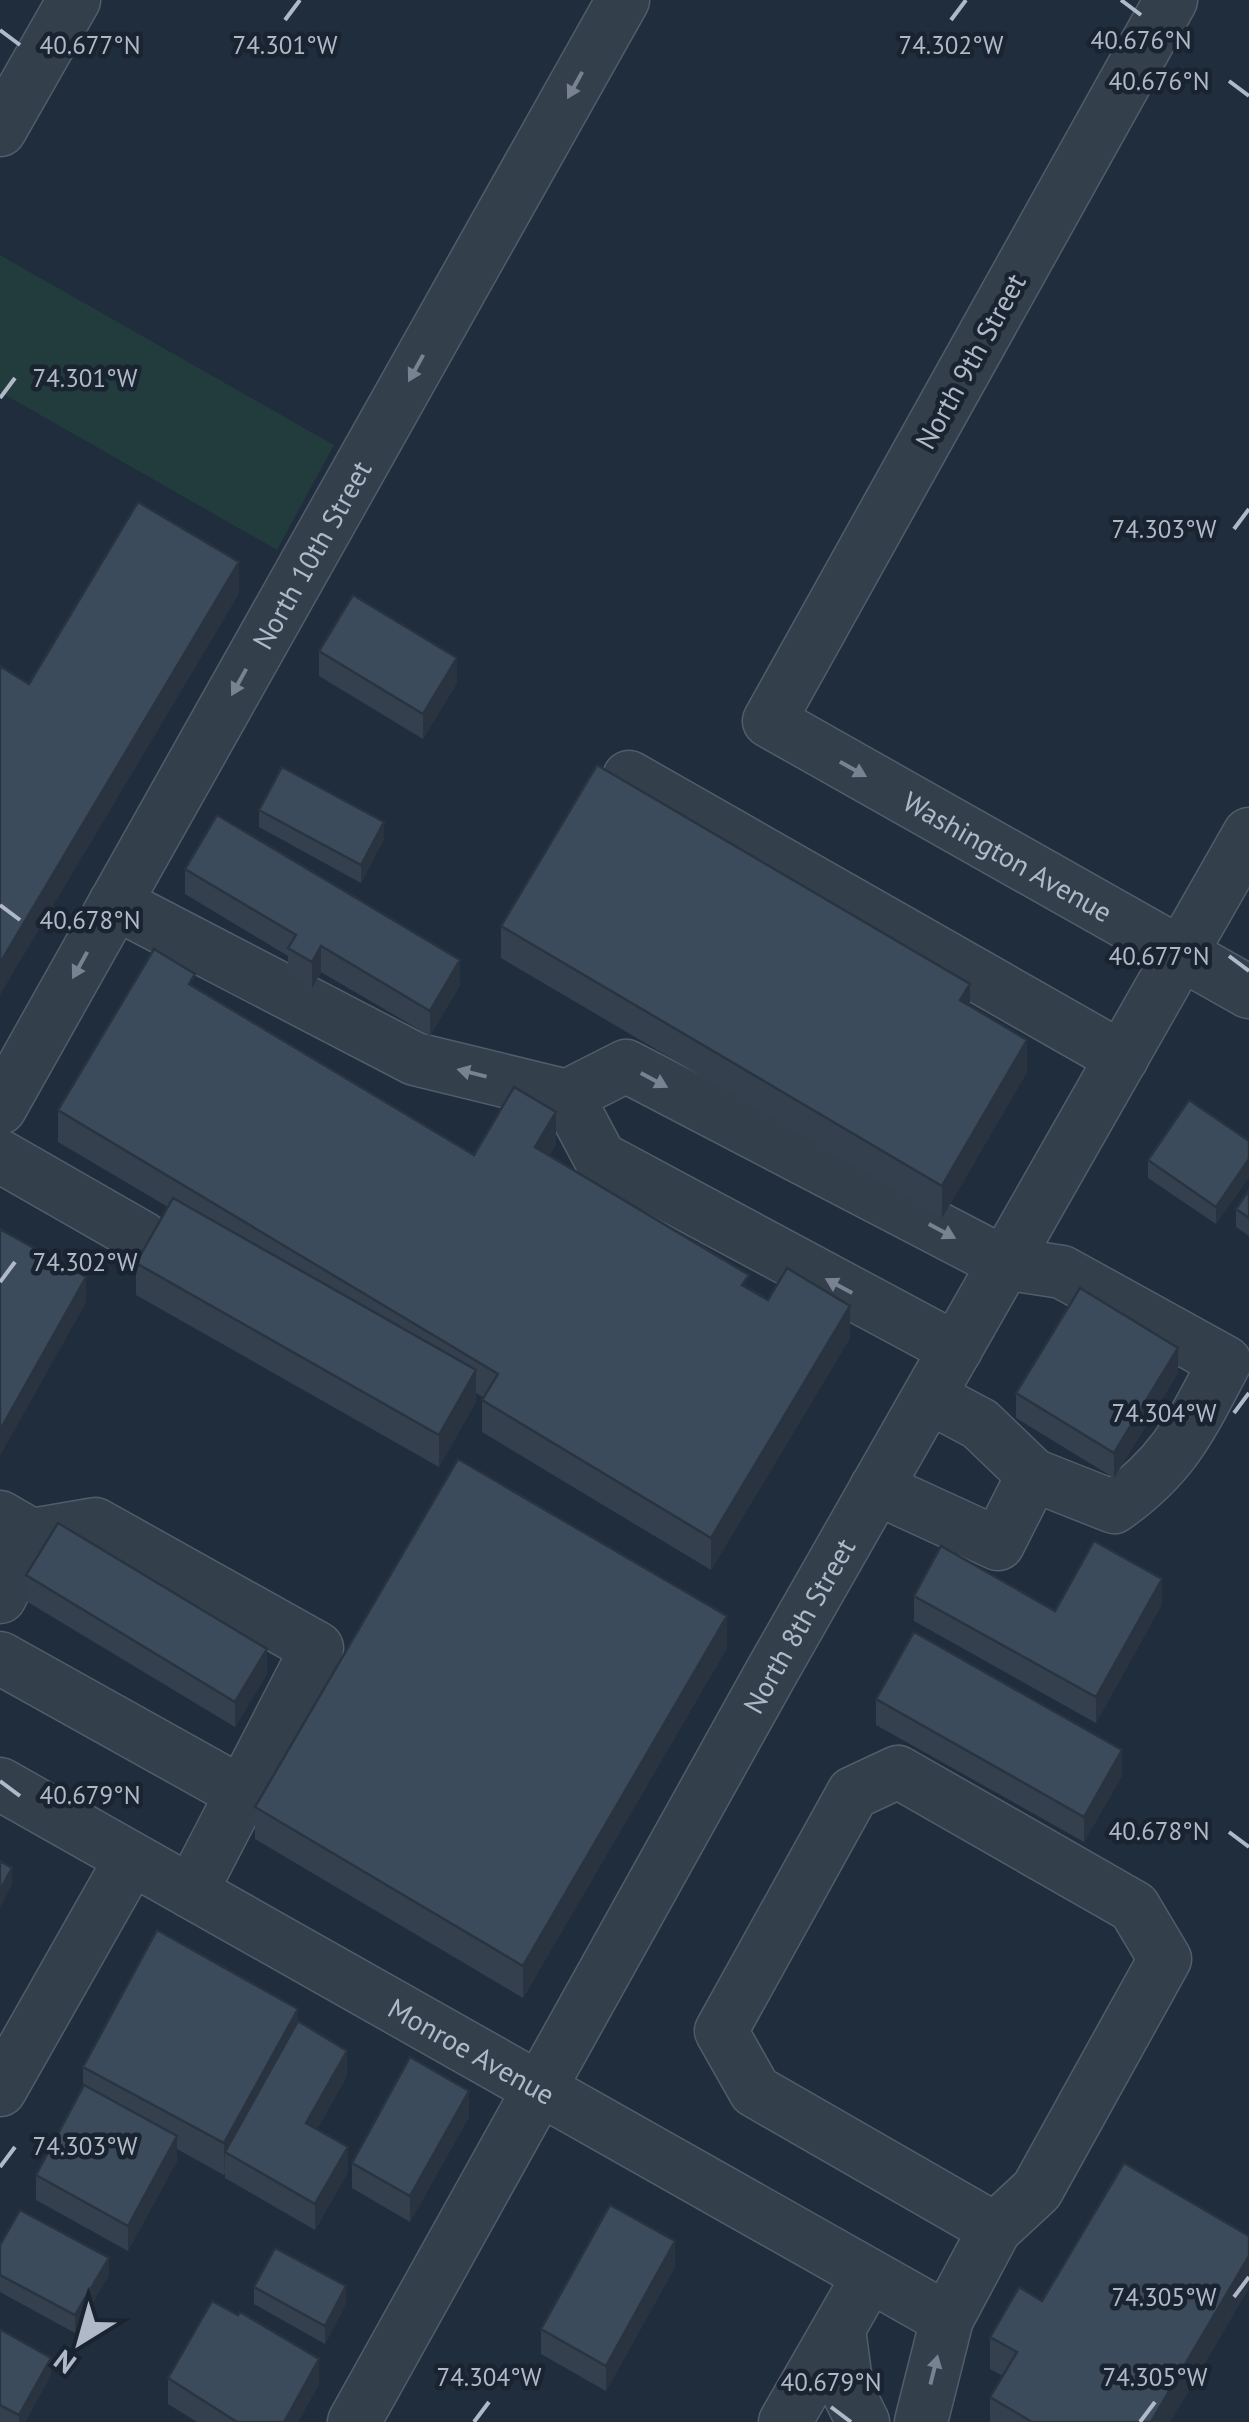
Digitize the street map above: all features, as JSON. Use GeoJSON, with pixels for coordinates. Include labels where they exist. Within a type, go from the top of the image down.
{"type":"FeatureCollection","features":[{"type":"Feature","properties":{"kind":"street"},"geometry":{"type":"LineString","coordinates":[[0,130],[74,0]]}},
{"type":"Feature","properties":{"kind":"street","name":"North 10th Street"},"geometry":{"type":"LineString","coordinates":[[0,1108],[623,0]]}},
{"type":"Feature","properties":{"kind":"street","name":"North 9th Street"},"geometry":{"type":"LineString","coordinates":[[768,722],[1171,0]]}},
{"type":"Feature","properties":{"kind":"street","name":"Washington Avenue"},"geometry":{"type":"LineString","coordinates":[[768,722],[1249,992]]}},
{"type":"Feature","properties":{"kind":"street"},"geometry":{"type":"LineString","coordinates":[[629,778],[1122,1058]]}},
{"type":"Feature","properties":{"kind":"street","name":"North 8th Street"},"geometry":{"type":"LineString","coordinates":[[354,2422],[876,1488],[1249,834]]}},
{"type":"Feature","properties":{"kind":"street"},"geometry":{"type":"LineString","coordinates":[[115,903],[414,1058],[567,1096],[626,1066],[1004,1263],[1062,1272],[1225,1362],[1181,1445],[1140,1489],[1114,1507],[1033,1475],[980,1424],[928,1397]]}},
{"type":"Feature","properties":{"kind":"street"},"geometry":{"type":"LineString","coordinates":[[567,1096],[600,1158],[956,1349]]}},
{"type":"Feature","properties":{"kind":"street"},"geometry":{"type":"LineString","coordinates":[[0,1156],[143,1238]]}},
{"type":"Feature","properties":{"kind":"street"},"geometry":{"type":"LineString","coordinates":[[876,1488],[998,1544],[1033,1475]]}},
{"type":"Feature","properties":{"kind":"street"},"geometry":{"type":"LineString","coordinates":[[0,1597],[16,1526],[95,1524],[317,1648],[191,1892]]}},
{"type":"Feature","properties":{"kind":"street"},"geometry":{"type":"LineString","coordinates":[[0,1658],[242,1793]]}},
{"type":"Feature","properties":{"kind":"street"},"geometry":{"type":"LineString","coordinates":[[921,2422],[946,2319],[995,2229],[1037,2190],[1165,1959],[1134,1907],[898,1772],[854,1793],[721,2030],[755,2091],[995,2229]]}},
{"type":"Feature","properties":{"kind":"street","name":"Monroe Avenue"},"geometry":{"type":"LineString","coordinates":[[0,1784],[946,2319]]}},
{"type":"Feature","properties":{"kind":"street"},"geometry":{"type":"LineString","coordinates":[[0,2090],[132,1858]]}},
{"type":"Feature","properties":{"kind":"street"},"geometry":{"type":"LineString","coordinates":[[785,2422],[869,2276]]}},
{"type":"Feature","properties":{"kind":"street"},"geometry":{"type":"LineString","coordinates":[[839,2330],[848,2390],[863,2422]]}},
{"type":"Feature","properties":{"kind":"green space"},"geometry":{"type":"Polygon","coordinates":[[[0,255],[334,445],[277,550],[0,392],[0,255]]]}},
{"type":"Feature","properties":{"kind":"building"},"geometry":{"type":"Polygon","coordinates":[[[138,502],[239,562],[0,963],[0,666],[29,684],[138,502]]]}},
{"type":"Feature","properties":{"kind":"building"},"geometry":{"type":"Polygon","coordinates":[[[353,595],[457,658],[423,714],[319,651],[353,595]]]}},
{"type":"Feature","properties":{"kind":"building"},"geometry":{"type":"Polygon","coordinates":[[[597,765],[970,984],[960,1000],[1027,1040],[942,1186],[501,926],[597,765]]]}},
{"type":"Feature","properties":{"kind":"building"},"geometry":{"type":"Polygon","coordinates":[[[282,767],[384,822],[361,865],[259,810],[282,767]]]}},
{"type":"Feature","properties":{"kind":"building"},"geometry":{"type":"Polygon","coordinates":[[[217,815],[460,960],[430,1011],[321,946],[312,962],[288,948],[296,935],[185,869],[217,815]]]}},
{"type":"Feature","properties":{"kind":"building"},"geometry":{"type":"Polygon","coordinates":[[[154,949],[195,974],[189,984],[474,1155],[514,1087],[556,1112],[535,1147],[749,1275],[742,1285],[768,1300],[787,1268],[850,1306],[711,1538],[482,1400],[498,1374],[58,1110],[154,949]]]}},
{"type":"Feature","properties":{"kind":"building"},"geometry":{"type":"Polygon","coordinates":[[[1189,1100],[1249,1141],[1249,1159],[1216,1207],[1148,1160],[1189,1100]]]}},
{"type":"Feature","properties":{"kind":"building"},"geometry":{"type":"Polygon","coordinates":[[[1249,1190],[1249,1218],[1236,1209],[1249,1190]]]}},
{"type":"Feature","properties":{"kind":"building"},"geometry":{"type":"Polygon","coordinates":[[[173,1198],[476,1370],[439,1435],[136,1263],[173,1198]]]}},
{"type":"Feature","properties":{"kind":"building"},"geometry":{"type":"Polygon","coordinates":[[[0,1229],[86,1277],[0,1430],[0,1229]]]}},
{"type":"Feature","properties":{"kind":"building"},"geometry":{"type":"Polygon","coordinates":[[[1080,1288],[1178,1348],[1114,1453],[1016,1393],[1080,1288]]]}},
{"type":"Feature","properties":{"kind":"building"},"geometry":{"type":"Polygon","coordinates":[[[458,1459],[727,1616],[523,1966],[255,1807],[458,1459]]]}},
{"type":"Feature","properties":{"kind":"building"},"geometry":{"type":"Polygon","coordinates":[[[58,1523],[267,1649],[235,1702],[26,1575],[58,1523]]]}},
{"type":"Feature","properties":{"kind":"building"},"geometry":{"type":"Polygon","coordinates":[[[1094,1541],[1162,1579],[1096,1697],[914,1596],[941,1546],[1055,1611],[1094,1541]]]}},
{"type":"Feature","properties":{"kind":"building"},"geometry":{"type":"Polygon","coordinates":[[[914,1632],[1122,1750],[1084,1817],[876,1699],[914,1632]]]}},
{"type":"Feature","properties":{"kind":"building"},"geometry":{"type":"Polygon","coordinates":[[[0,1861],[12,1868],[0,1890],[0,1861]]]}},
{"type":"Feature","properties":{"kind":"building"},"geometry":{"type":"Polygon","coordinates":[[[157,1930],[298,2009],[224,2143],[83,2067],[157,1930]]]}},
{"type":"Feature","properties":{"kind":"building"},"geometry":{"type":"Polygon","coordinates":[[[298,2021],[347,2051],[306,2123],[348,2147],[315,2204],[225,2152],[298,2021]]]}},
{"type":"Feature","properties":{"kind":"building"},"geometry":{"type":"Polygon","coordinates":[[[410,2057],[469,2091],[410,2196],[352,2163],[410,2057]]]}},
{"type":"Feature","properties":{"kind":"building"},"geometry":{"type":"Polygon","coordinates":[[[84,2085],[177,2136],[128,2226],[36,2175],[84,2085]]]}},
{"type":"Feature","properties":{"kind":"building"},"geometry":{"type":"Polygon","coordinates":[[[1124,2163],[1249,2236],[1249,2256],[1151,2422],[1032,2422],[990,2397],[1017,2352],[990,2337],[1019,2287],[1042,2301],[1124,2163]]]}},
{"type":"Feature","properties":{"kind":"building"},"geometry":{"type":"Polygon","coordinates":[[[610,2205],[675,2241],[606,2366],[541,2329],[610,2205]]]}},
{"type":"Feature","properties":{"kind":"building"},"geometry":{"type":"Polygon","coordinates":[[[20,2210],[109,2258],[75,2315],[0,2275],[0,2245],[20,2210]]]}},
{"type":"Feature","properties":{"kind":"building"},"geometry":{"type":"Polygon","coordinates":[[[275,2248],[346,2286],[325,2326],[254,2287],[275,2248]]]}},
{"type":"Feature","properties":{"kind":"building"},"geometry":{"type":"Polygon","coordinates":[[[212,2301],[238,2315],[240,2312],[319,2359],[284,2422],[237,2422],[168,2378],[212,2301]]]}},
{"type":"Feature","properties":{"kind":"building"},"geometry":{"type":"Polygon","coordinates":[[[0,2329],[51,2358],[19,2415],[0,2405],[0,2329]]]}}]}
